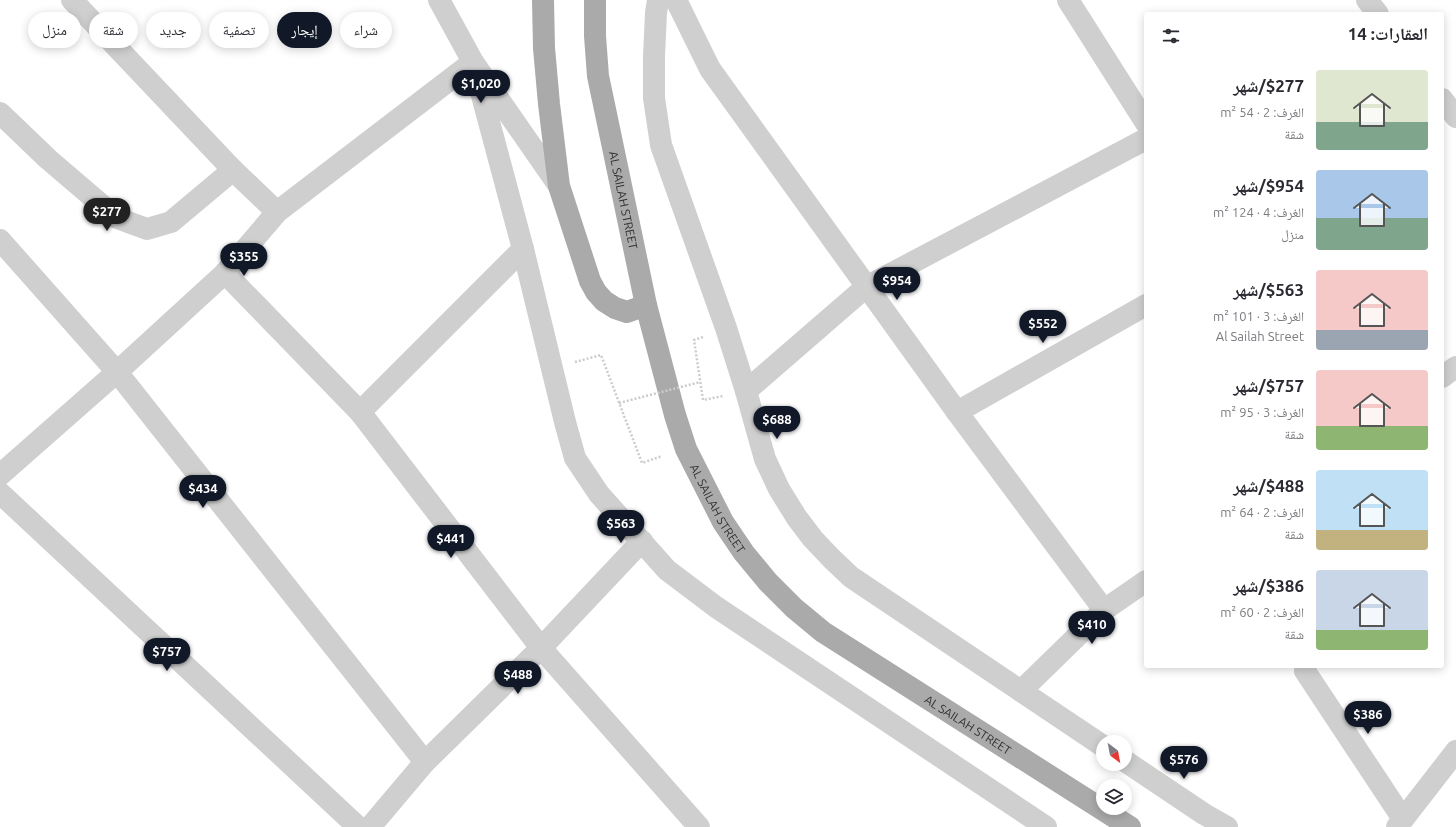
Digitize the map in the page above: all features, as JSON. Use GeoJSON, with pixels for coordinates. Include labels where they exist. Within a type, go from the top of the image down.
{"type":"FeatureCollection","features":[{"type":"Feature","properties":{"kind":"main road"},"geometry":{"type":"LineString","coordinates":[[543,0],[544,48],[559,186],[590,281],[596,292],[604,301],[615,308],[627,312],[646,305]]}},
{"type":"Feature","properties":{"kind":"main road","name":"AL SAILAH STREET"},"geometry":{"type":"LineString","coordinates":[[595,0],[595,36],[598,76],[646,305],[675,415],[686,449],[723,522],[744,553],[768,582],[794,608],[823,632],[1130,827]]}},
{"type":"Feature","properties":{"kind":"street"},"geometry":{"type":"LineString","coordinates":[[72,0],[233,170],[277,212]]}},
{"type":"Feature","properties":{"kind":"street"},"geometry":{"type":"LineString","coordinates":[[439,0],[472,62],[559,186]]}},
{"type":"Feature","properties":{"kind":"street"},"geometry":{"type":"LineString","coordinates":[[658,0],[654,56],[654,98],[661,145],[726,328],[765,459],[779,489],[797,518],[813,539],[852,577],[1096,741]]}},
{"type":"Feature","properties":{"kind":"street"},"geometry":{"type":"LineString","coordinates":[[676,0],[710,69],[957,412],[1104,610]]}},
{"type":"Feature","properties":{"kind":"street"},"geometry":{"type":"LineString","coordinates":[[1068,0],[1144,120]]}},
{"type":"Feature","properties":{"kind":"street"},"geometry":{"type":"LineString","coordinates":[[1367,0],[1376,12]]}},
{"type":"Feature","properties":{"kind":"street"},"geometry":{"type":"LineString","coordinates":[[0,475],[117,372],[225,273],[277,212],[472,62]]}},
{"type":"Feature","properties":{"kind":"street"},"geometry":{"type":"LineString","coordinates":[[472,62],[523,249],[565,422],[576,458],[599,494],[667,570],[716,607],[1046,827]]}},
{"type":"Feature","properties":{"kind":"street"},"geometry":{"type":"LineString","coordinates":[[1444,102],[1456,117]]}},
{"type":"Feature","properties":{"kind":"street"},"geometry":{"type":"LineString","coordinates":[[0,113],[48,159],[117,218],[147,229],[171,222],[233,170]]}},
{"type":"Feature","properties":{"kind":"street"},"geometry":{"type":"LineString","coordinates":[[746,391],[866,287],[1144,140]]}},
{"type":"Feature","properties":{"kind":"street"},"geometry":{"type":"LineString","coordinates":[[0,240],[117,372],[425,762]]}},
{"type":"Feature","properties":{"kind":"street"},"geometry":{"type":"LineString","coordinates":[[360,412],[523,249]]}},
{"type":"Feature","properties":{"kind":"street"},"geometry":{"type":"LineString","coordinates":[[225,273],[360,412],[541,648],[699,827]]}},
{"type":"Feature","properties":{"kind":"street"},"geometry":{"type":"LineString","coordinates":[[957,412],[1144,306]]}},
{"type":"Feature","properties":{"kind":"street"},"geometry":{"type":"LineString","coordinates":[[1444,376],[1456,367]]}},
{"type":"Feature","properties":{"kind":"street"},"geometry":{"type":"LineString","coordinates":[[0,492],[358,827]]}},
{"type":"Feature","properties":{"kind":"street"},"geometry":{"type":"LineString","coordinates":[[370,827],[425,762],[541,648],[642,541]]}},
{"type":"Feature","properties":{"kind":"street"},"geometry":{"type":"LineString","coordinates":[[1021,691],[1104,610],[1144,581]]}},
{"type":"Feature","properties":{"kind":"street"},"geometry":{"type":"LineString","coordinates":[[1305,671],[1400,823],[1456,751]]}},
{"type":"Feature","properties":{"kind":"street"},"geometry":{"type":"LineString","coordinates":[[1132,766],[1204,814],[1227,827]]}},
{"type":"Feature","properties":{"kind":"path"},"geometry":{"type":"LineString","coordinates":[[694,340],[703,400]]}},
{"type":"Feature","properties":{"kind":"path"},"geometry":{"type":"LineString","coordinates":[[601,355],[642,463]]}},
{"type":"Feature","properties":{"kind":"path"},"geometry":{"type":"LineString","coordinates":[[619,403],[700,382]]}}]}
